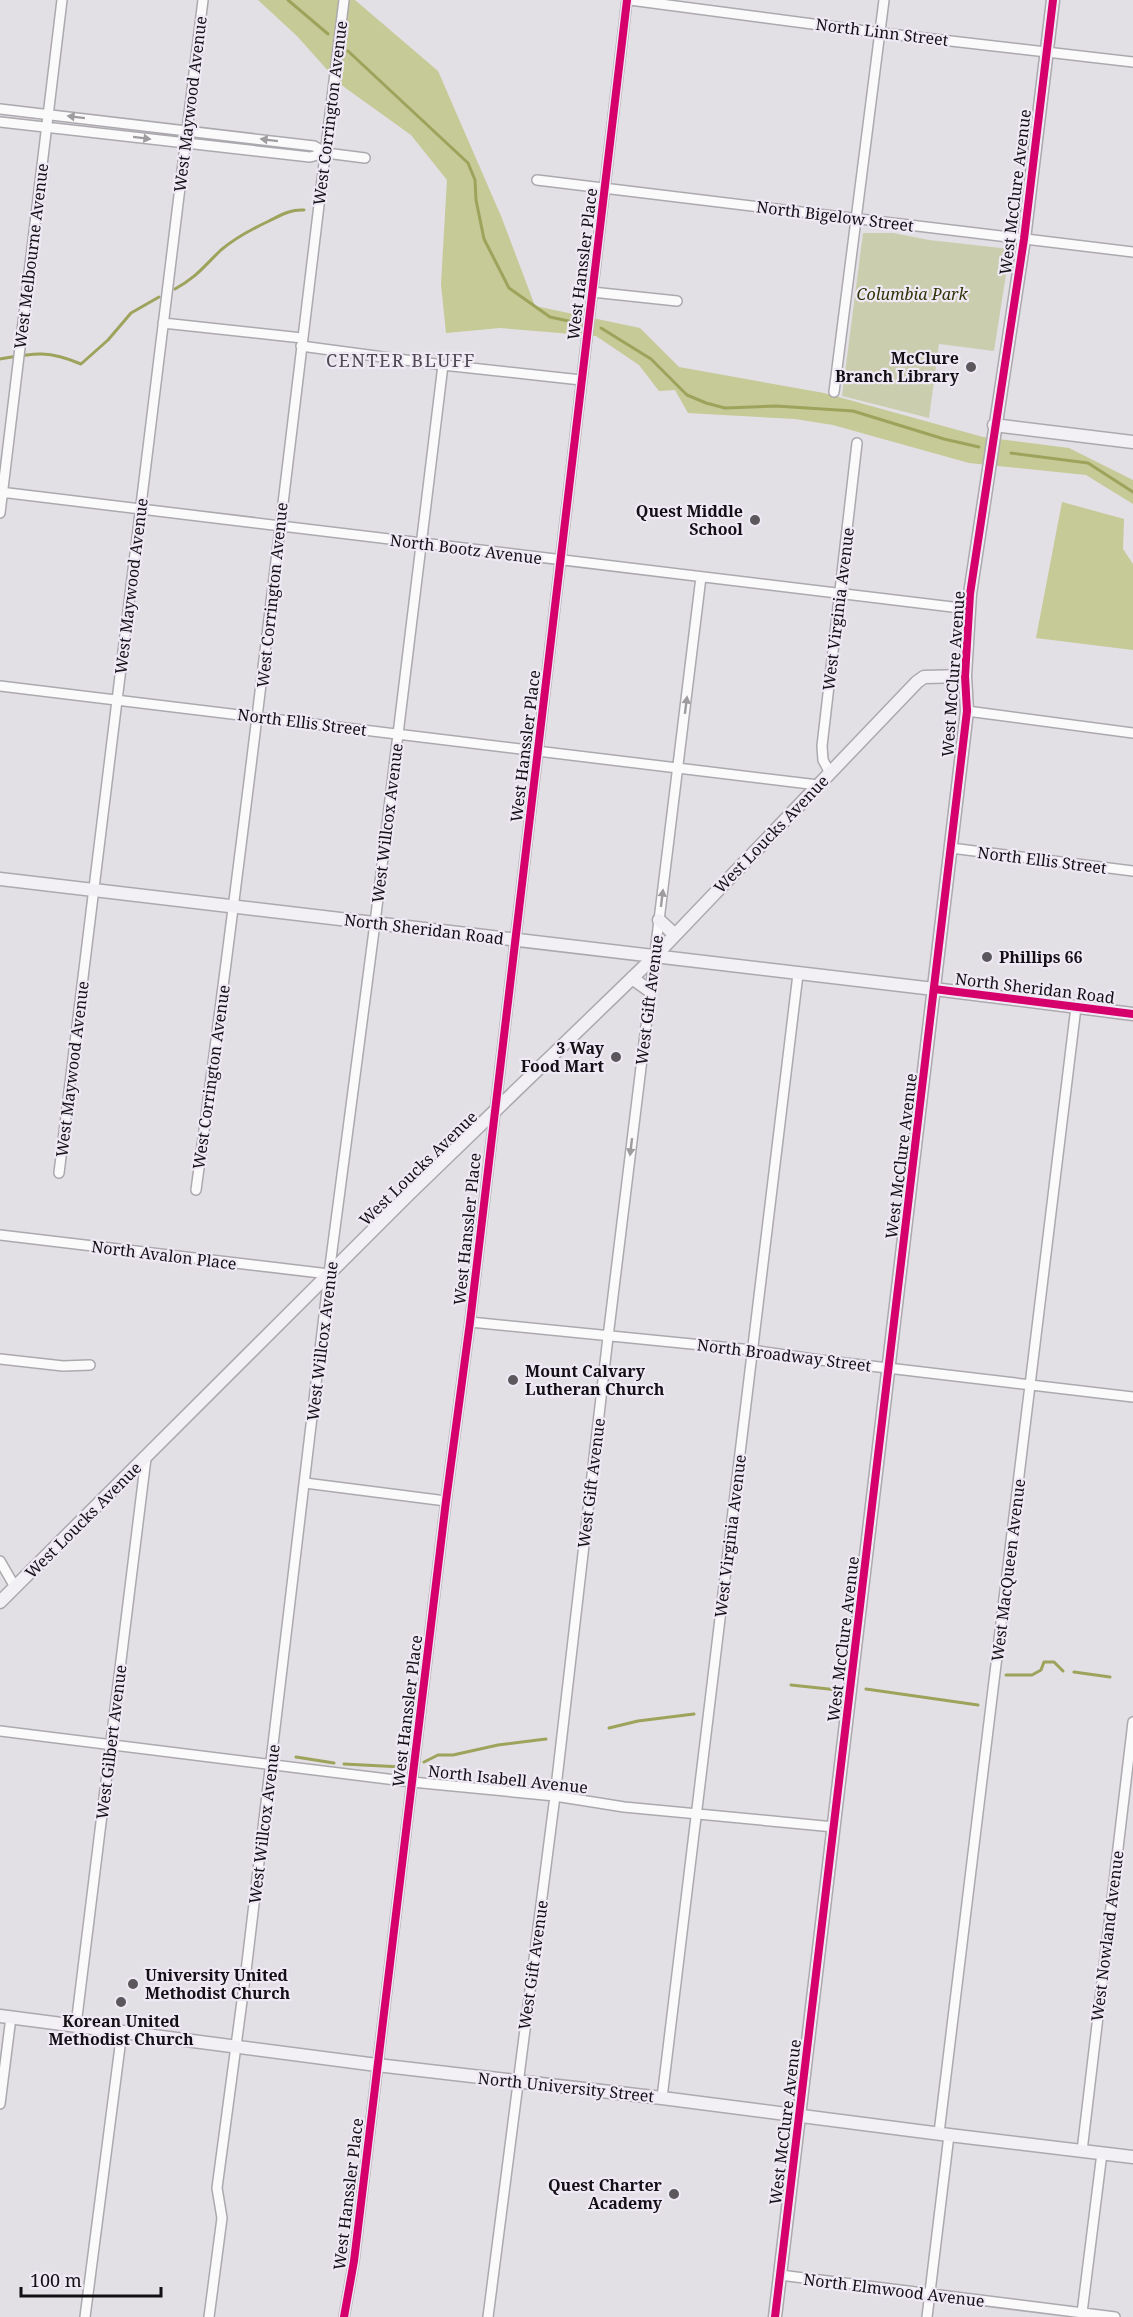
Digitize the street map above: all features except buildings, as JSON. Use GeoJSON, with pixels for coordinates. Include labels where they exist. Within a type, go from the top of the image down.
{"type":"FeatureCollection","features":[{"type":"Feature","properties":{"kind":"street","name":"West Melbourne Avenue"},"geometry":{"type":"LineString","coordinates":[[0,513],[62,0]]}},
{"type":"Feature","properties":{"kind":"street","name":"West Maywood Avenue"},"geometry":{"type":"LineString","coordinates":[[59,1173],[203,0]]}},
{"type":"Feature","properties":{"kind":"street","name":"West Corrington Avenue"},"geometry":{"type":"LineString","coordinates":[[196,1190],[235,906],[301,342],[344,0]]}},
{"type":"Feature","properties":{"kind":"street","name":"North Linn Street"},"geometry":{"type":"LineString","coordinates":[[629,0],[881,33],[1133,62]]}},
{"type":"Feature","properties":{"kind":"street","name":"West Hanssler Place"},"geometry":{"type":"LineString","coordinates":[[344,2317],[354,2260],[446,1501],[470,1322],[581,380],[629,0]]}},
{"type":"Feature","properties":{"kind":"street"},"geometry":{"type":"LineString","coordinates":[[834,392],[884,0]]}},
{"type":"Feature","properties":{"kind":"street","name":"West McClure Avenue"},"geometry":{"type":"LineString","coordinates":[[775,2317],[967,711],[969,609],[994,425],[1024,239],[1053,0]]}},
{"type":"Feature","properties":{"kind":"street"},"geometry":{"type":"LineString","coordinates":[[0,109],[314,146],[326,153]]}},
{"type":"Feature","properties":{"kind":"street"},"geometry":{"type":"LineString","coordinates":[[0,122],[310,157],[326,153],[365,158]]}},
{"type":"Feature","properties":{"kind":"street","name":"North Bigelow Street"},"geometry":{"type":"LineString","coordinates":[[537,180],[1133,252]]}},
{"type":"Feature","properties":{"kind":"street"},"geometry":{"type":"LineString","coordinates":[[592,292],[677,301]]}},
{"type":"Feature","properties":{"kind":"street"},"geometry":{"type":"LineString","coordinates":[[163,323],[443,365],[581,380]]}},
{"type":"Feature","properties":{"kind":"street","name":"West Willcox Avenue"},"geometry":{"type":"LineString","coordinates":[[209,2317],[222,2218],[217,2188],[272,1765],[329,1274],[375,923],[443,365]]}},
{"type":"Feature","properties":{"kind":"street"},"geometry":{"type":"LineString","coordinates":[[994,425],[1133,442]]}},
{"type":"Feature","properties":{"kind":"street","name":"West Virginia Avenue"},"geometry":{"type":"LineString","coordinates":[[830,773],[823,760],[822,746],[858,443]]}},
{"type":"Feature","properties":{"kind":"street","name":"North Bootz Avenue"},"geometry":{"type":"LineString","coordinates":[[1,492],[969,609]]}},
{"type":"Feature","properties":{"kind":"street","name":"West Gift Avenue"},"geometry":{"type":"LineString","coordinates":[[488,2317],[555,1796],[608,1336],[701,577]]}},
{"type":"Feature","properties":{"kind":"street","name":"West Loucks Avenue"},"geometry":{"type":"LineString","coordinates":[[0,1602],[329,1274],[655,956],[924,677],[966,676]]}},
{"type":"Feature","properties":{"kind":"street","name":"North Ellis Street"},"geometry":{"type":"LineString","coordinates":[[0,686],[818,785]]}},
{"type":"Feature","properties":{"kind":"street"},"geometry":{"type":"LineString","coordinates":[[967,711],[1133,733]]}},
{"type":"Feature","properties":{"kind":"street","name":"North Ellis Street"},"geometry":{"type":"LineString","coordinates":[[951,848],[1133,871]]}},
{"type":"Feature","properties":{"kind":"street","name":"North Sheridan Road"},"geometry":{"type":"LineString","coordinates":[[0,879],[798,974],[934,988],[1133,1014]]}},
{"type":"Feature","properties":{"kind":"street"},"geometry":{"type":"LineString","coordinates":[[659,920],[675,935]]}},
{"type":"Feature","properties":{"kind":"street","name":"West Virginia Avenue"},"geometry":{"type":"LineString","coordinates":[[662,2098],[798,974]]}},
{"type":"Feature","properties":{"kind":"street"},"geometry":{"type":"LineString","coordinates":[[632,978],[650,992]]}},
{"type":"Feature","properties":{"kind":"street","name":"West MacQueen Avenue"},"geometry":{"type":"LineString","coordinates":[[927,2317],[944,2134],[1076,1007]]}},
{"type":"Feature","properties":{"kind":"street","name":"North Avalon Place"},"geometry":{"type":"LineString","coordinates":[[0,1235],[329,1274]]}},
{"type":"Feature","properties":{"kind":"street","name":"North Broadway Street"},"geometry":{"type":"LineString","coordinates":[[470,1322],[753,1350],[1133,1397]]}},
{"type":"Feature","properties":{"kind":"street"},"geometry":{"type":"LineString","coordinates":[[0,1359],[63,1366],[90,1365]]}},
{"type":"Feature","properties":{"kind":"street","name":"West Gilbert Avenue"},"geometry":{"type":"LineString","coordinates":[[76,2025],[146,1458]]}},
{"type":"Feature","properties":{"kind":"street"},"geometry":{"type":"LineString","coordinates":[[305,1484],[446,1501]]}},
{"type":"Feature","properties":{"kind":"street"},"geometry":{"type":"LineString","coordinates":[[0,1561],[15,1587]]}},
{"type":"Feature","properties":{"kind":"street","name":"West Nowland Avenue"},"geometry":{"type":"LineString","coordinates":[[1082,2151],[1133,1722]]}},
{"type":"Feature","properties":{"kind":"street","name":"North Isabell Avenue"},"geometry":{"type":"LineString","coordinates":[[0,1731],[412,1782],[555,1796],[624,1807],[834,1827]]}},
{"type":"Feature","properties":{"kind":"street"},"geometry":{"type":"LineString","coordinates":[[0,2104],[6,2017]]}},
{"type":"Feature","properties":{"kind":"street","name":"North University Street"},"geometry":{"type":"LineString","coordinates":[[6,2017],[517,2083],[662,2098],[1133,2157]]}},
{"type":"Feature","properties":{"kind":"street"},"geometry":{"type":"LineString","coordinates":[[85,2317],[123,2031]]}},
{"type":"Feature","properties":{"kind":"street"},"geometry":{"type":"LineString","coordinates":[[1082,2313],[1102,2153]]}},
{"type":"Feature","properties":{"kind":"street","name":"North Elmwood Avenue"},"geometry":{"type":"LineString","coordinates":[[780,2275],[1115,2317]]}},
{"type":"Feature","properties":{"kind":"green space"},"geometry":{"type":"Polygon","coordinates":[[[258,0],[355,0],[438,71],[501,216],[535,306],[640,328],[679,367],[824,393],[983,437],[1069,448],[1133,480],[1133,504],[1086,475],[969,463],[833,425],[795,419],[688,413],[675,390],[659,391],[639,365],[596,336],[500,328],[446,333],[441,284],[447,180],[411,135],[340,84],[297,36],[258,0]]]}},
{"type":"Feature","properties":{"kind":"green space","name":"Columbia Park"},"geometry":{"type":"Polygon","coordinates":[[[863,233],[893,233],[929,240],[1010,249],[994,351],[939,344],[929,418],[842,396],[863,233]]]}},
{"type":"Feature","properties":{"kind":"green space"},"geometry":{"type":"Polygon","coordinates":[[[1062,502],[1124,519],[1123,549],[1133,564],[1133,650],[1036,638],[1062,502]]]}},
{"type":"Feature","properties":{"kind":"waterway"},"geometry":{"type":"LineString","coordinates":[[288,0],[328,34]]}},
{"type":"Feature","properties":{"kind":"waterway"},"geometry":{"type":"LineString","coordinates":[[348,51],[468,163],[475,180],[476,200],[484,239],[509,288],[550,317],[573,322]]}},
{"type":"Feature","properties":{"kind":"waterway"},"geometry":{"type":"LineString","coordinates":[[175,289],[183,285],[221,250],[238,238],[282,215],[295,210],[304,210]]}},
{"type":"Feature","properties":{"kind":"waterway"},"geometry":{"type":"LineString","coordinates":[[0,359],[41,354],[59,356],[81,364],[108,340],[131,313],[159,297]]}},
{"type":"Feature","properties":{"kind":"waterway"},"geometry":{"type":"LineString","coordinates":[[601,328],[651,359],[687,395],[706,403],[725,408],[776,406],[853,411],[944,439],[979,447]]}},
{"type":"Feature","properties":{"kind":"waterway"},"geometry":{"type":"LineString","coordinates":[[1011,453],[1088,463],[1133,492]]}},
{"type":"Feature","properties":{"kind":"waterway"},"geometry":{"type":"LineString","coordinates":[[1006,1675],[1032,1675],[1041,1670],[1044,1662],[1054,1662],[1063,1671]]}},
{"type":"Feature","properties":{"kind":"waterway"},"geometry":{"type":"LineString","coordinates":[[1074,1672],[1110,1677]]}},
{"type":"Feature","properties":{"kind":"waterway"},"geometry":{"type":"LineString","coordinates":[[791,1685],[838,1690]]}},
{"type":"Feature","properties":{"kind":"waterway"},"geometry":{"type":"LineString","coordinates":[[866,1689],[978,1705]]}},
{"type":"Feature","properties":{"kind":"waterway"},"geometry":{"type":"LineString","coordinates":[[609,1728],[638,1721],[694,1714]]}},
{"type":"Feature","properties":{"kind":"waterway"},"geometry":{"type":"LineString","coordinates":[[424,1762],[438,1755],[453,1755],[498,1745],[546,1739]]}},
{"type":"Feature","properties":{"kind":"waterway"},"geometry":{"type":"LineString","coordinates":[[296,1757],[334,1763]]}},
{"type":"Feature","properties":{"kind":"waterway"},"geometry":{"type":"LineString","coordinates":[[344,1764],[402,1767]]}},
{"type":"Feature","properties":{"kind":"cycle path"},"geometry":{"type":"LineString","coordinates":[[344,2317],[354,2261],[446,1501],[470,1322],[627,0]]}},
{"type":"Feature","properties":{"kind":"cycle path"},"geometry":{"type":"LineString","coordinates":[[775,2317],[967,711],[965,676],[970,594],[1024,239],[1053,0]]}},
{"type":"Feature","properties":{"kind":"cycle path"},"geometry":{"type":"LineString","coordinates":[[934,989],[1133,1014]]}},
{"type":"Feature","properties":{"kind":"place","name":"McClure Branch Library"},"geometry":{"type":"Point","coordinates":[971,367]}},
{"type":"Feature","properties":{"kind":"place","name":"Quest Middle School"},"geometry":{"type":"Point","coordinates":[755,520]}},
{"type":"Feature","properties":{"kind":"place","name":"Phillips 66"},"geometry":{"type":"Point","coordinates":[987,957]}},
{"type":"Feature","properties":{"kind":"place","name":"3 Way Food Mart"},"geometry":{"type":"Point","coordinates":[616,1057]}},
{"type":"Feature","properties":{"kind":"place","name":"Mount Calvary Lutheran Church"},"geometry":{"type":"Point","coordinates":[513,1380]}},
{"type":"Feature","properties":{"kind":"place","name":"University United Methodist Church"},"geometry":{"type":"Point","coordinates":[133,1984]}},
{"type":"Feature","properties":{"kind":"place","name":"Korean United Methodist Church"},"geometry":{"type":"Point","coordinates":[121,2002]}},
{"type":"Feature","properties":{"kind":"place","name":"Quest Charter Academy"},"geometry":{"type":"Point","coordinates":[674,2194]}},
{"type":"Feature","properties":{"kind":"district","name":"CENTER BLUFF"},"geometry":{"type":"Point","coordinates":[401,360]}}]}
